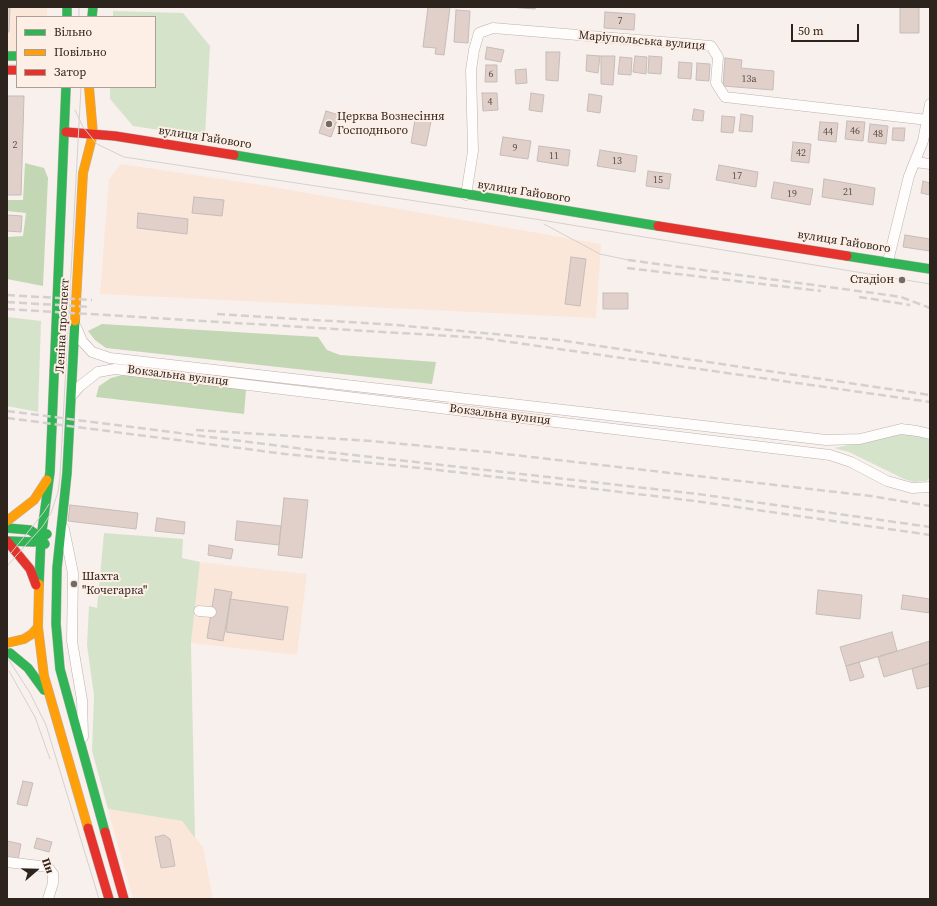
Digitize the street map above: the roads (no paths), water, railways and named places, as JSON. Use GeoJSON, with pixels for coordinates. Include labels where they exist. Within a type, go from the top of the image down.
{"type":"FeatureCollection","features":[{"type":"Feature","properties":{"kind":"main road","name":"Леніна проспект"},"geometry":{"type":"LineString","coordinates":[[66,88],[66,132],[50,472],[41,538],[38,589],[38,627],[35,658],[52,701],[110,899]]}},
{"type":"Feature","properties":{"kind":"main road","name":"Леніна проспект"},"geometry":{"type":"LineString","coordinates":[[56,568],[67,473],[83,173],[87,153],[91,147],[93,134],[89,88]]}},
{"type":"Feature","properties":{"kind":"main road"},"geometry":{"type":"LineString","coordinates":[[89,101],[98,127],[105,133],[115,136]]}},
{"type":"Feature","properties":{"kind":"main road"},"geometry":{"type":"LineString","coordinates":[[66,132],[115,136]]}},
{"type":"Feature","properties":{"kind":"main road"},"geometry":{"type":"LineString","coordinates":[[91,147],[115,136]]}},
{"type":"Feature","properties":{"kind":"main road","name":"вулиця Гайового"},"geometry":{"type":"LineString","coordinates":[[115,136],[466,195],[888,261],[930,269]]}},
{"type":"Feature","properties":{"kind":"main road","name":"Леніна проспект"},"geometry":{"type":"LineString","coordinates":[[7,521],[34,500],[43,487],[50,472]]}},
{"type":"Feature","properties":{"kind":"main road"},"geometry":{"type":"LineString","coordinates":[[7,541],[27,543],[41,538],[51,531],[61,517]]}},
{"type":"Feature","properties":{"kind":"main road"},"geometry":{"type":"LineString","coordinates":[[7,528],[30,530],[41,538],[49,550],[56,568],[57,639],[60,669],[124,899]]}},
{"type":"Feature","properties":{"kind":"main road"},"geometry":{"type":"LineString","coordinates":[[7,541],[30,569],[38,589]]}},
{"type":"Feature","properties":{"kind":"main road"},"geometry":{"type":"LineString","coordinates":[[8,649],[32,634],[38,627]]}},
{"type":"Feature","properties":{"kind":"main road"},"geometry":{"type":"LineString","coordinates":[[8,649],[35,658],[51,652],[57,639]]}},
{"type":"Feature","properties":{"kind":"main road"},"geometry":{"type":"LineString","coordinates":[[8,649],[28,668],[52,701]]}},
{"type":"Feature","properties":{"kind":"street","name":"Маріупольська вулиця"},"geometry":{"type":"LineString","coordinates":[[466,195],[473,150],[471,70],[474,50],[479,33],[489,29],[711,46],[718,57],[716,83],[725,97],[928,120]]}},
{"type":"Feature","properties":{"kind":"street"},"geometry":{"type":"LineString","coordinates":[[888,261],[907,183],[923,141],[930,104]]}},
{"type":"Feature","properties":{"kind":"street"},"geometry":{"type":"LineString","coordinates":[[915,162],[930,164]]}},
{"type":"Feature","properties":{"kind":"street","name":"Вокзальна вулиця"},"geometry":{"type":"LineString","coordinates":[[75,325],[82,341],[92,352],[110,358],[826,440],[860,439],[901,429],[930,434]]}},
{"type":"Feature","properties":{"kind":"street","name":"Вокзальна вулиця"},"geometry":{"type":"LineString","coordinates":[[72,395],[80,386],[98,372],[115,369],[830,455],[851,462],[887,481],[912,488],[930,487]]}},
{"type":"Feature","properties":{"kind":"street"},"geometry":{"type":"LineString","coordinates":[[61,517],[72,561],[74,584],[72,641],[82,700],[84,753]]}},
{"type":"Feature","properties":{"kind":"street"},"geometry":{"type":"LineString","coordinates":[[199,611],[211,612]]}},
{"type":"Feature","properties":{"kind":"street"},"geometry":{"type":"LineString","coordinates":[[57,639],[72,614]]}},
{"type":"Feature","properties":{"kind":"street"},"geometry":{"type":"LineString","coordinates":[[7,862],[48,868],[53,874],[53,883],[48,899]]}},
{"type":"Feature","properties":{"kind":"tram line"},"geometry":{"type":"LineString","coordinates":[[79,7],[79,16]]}},
{"type":"Feature","properties":{"kind":"tram line"},"geometry":{"type":"LineString","coordinates":[[7,65],[16,65]]}},
{"type":"Feature","properties":{"kind":"tram line"},"geometry":{"type":"LineString","coordinates":[[7,566],[43,526],[51,513],[58,492],[81,88]]}},
{"type":"Feature","properties":{"kind":"tram line"},"geometry":{"type":"LineString","coordinates":[[75,110],[83,127],[97,144],[124,157],[535,219],[930,284]]}},
{"type":"Feature","properties":{"kind":"tram line"},"geometry":{"type":"LineString","coordinates":[[544,224],[600,254],[628,260]]}},
{"type":"Feature","properties":{"kind":"tram line"},"geometry":{"type":"LineString","coordinates":[[11,553],[49,504]]}},
{"type":"Feature","properties":{"kind":"tram line"},"geometry":{"type":"LineString","coordinates":[[7,657],[30,693],[46,725],[99,899]]}},
{"type":"Feature","properties":{"kind":"tram line"},"geometry":{"type":"LineString","coordinates":[[9,671],[35,717],[50,759]]}},
{"type":"Feature","properties":{"kind":"railway"},"geometry":{"type":"LineString","coordinates":[[628,260],[901,297],[930,308]]}},
{"type":"Feature","properties":{"kind":"railway"},"geometry":{"type":"LineString","coordinates":[[627,268],[821,291]]}},
{"type":"Feature","properties":{"kind":"railway"},"geometry":{"type":"LineString","coordinates":[[7,295],[92,300]]}},
{"type":"Feature","properties":{"kind":"railway"},"geometry":{"type":"LineString","coordinates":[[859,297],[910,305]]}},
{"type":"Feature","properties":{"kind":"railway"},"geometry":{"type":"LineString","coordinates":[[7,302],[91,307]]}},
{"type":"Feature","properties":{"kind":"railway"},"geometry":{"type":"LineString","coordinates":[[7,309],[482,338],[930,402]]}},
{"type":"Feature","properties":{"kind":"railway"},"geometry":{"type":"LineString","coordinates":[[217,314],[396,325],[559,340],[930,395]]}},
{"type":"Feature","properties":{"kind":"railway"},"geometry":{"type":"LineString","coordinates":[[7,411],[327,452],[698,494],[930,527]]}},
{"type":"Feature","properties":{"kind":"railway"},"geometry":{"type":"LineString","coordinates":[[7,418],[285,454],[430,469],[695,501],[930,535]]}},
{"type":"Feature","properties":{"kind":"railway"},"geometry":{"type":"LineString","coordinates":[[196,430],[371,441],[488,452],[871,496],[930,506]]}},
{"type":"Feature","properties":{"kind":"place","name":"Церква Вознесіння Господнього"},"geometry":{"type":"Point","coordinates":[329,124]}},
{"type":"Feature","properties":{"kind":"place","name":"Стадіон"},"geometry":{"type":"Point","coordinates":[902,280]}},
{"type":"Feature","properties":{"kind":"place","name":"Шахта \"Кочегарка\""},"geometry":{"type":"Point","coordinates":[74,584]}}]}
